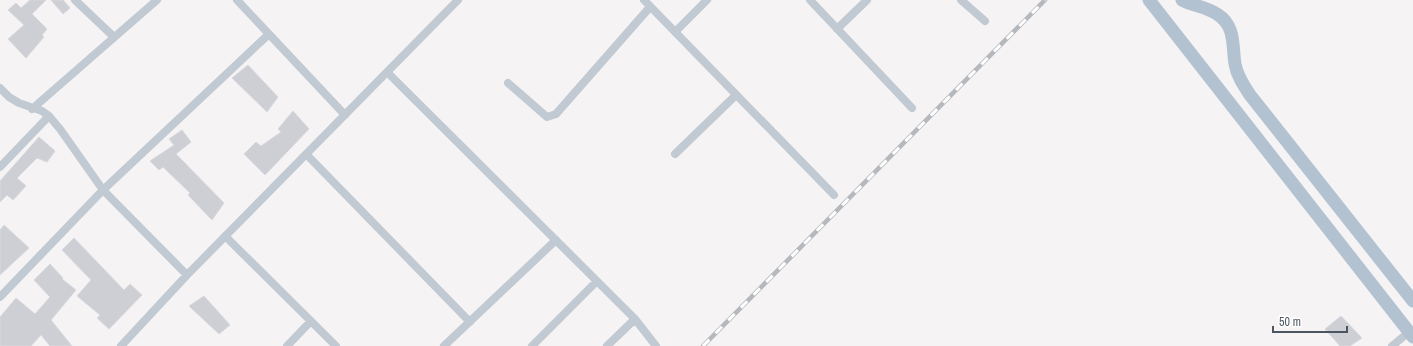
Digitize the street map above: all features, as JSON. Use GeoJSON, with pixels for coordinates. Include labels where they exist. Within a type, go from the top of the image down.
{"type":"FeatureCollection","features":[{"type":"Feature","properties":{"kind":"main road"},"geometry":{"type":"LineString","coordinates":[[1149,0],[1411,335]]}},
{"type":"Feature","properties":{"kind":"main road"},"geometry":{"type":"LineString","coordinates":[[1182,0],[1217,13],[1227,22],[1232,34],[1235,65],[1240,79],[1250,95],[1413,301]]}},
{"type":"Feature","properties":{"kind":"street"},"geometry":{"type":"LineString","coordinates":[[75,0],[114,37]]}},
{"type":"Feature","properties":{"kind":"street"},"geometry":{"type":"LineString","coordinates":[[32,109],[157,0]]}},
{"type":"Feature","properties":{"kind":"street"},"geometry":{"type":"LineString","coordinates":[[237,0],[345,115]]}},
{"type":"Feature","properties":{"kind":"street"},"geometry":{"type":"LineString","coordinates":[[121,346],[186,275],[458,0]]}},
{"type":"Feature","properties":{"kind":"street"},"geometry":{"type":"LineString","coordinates":[[644,0],[834,195]]}},
{"type":"Feature","properties":{"kind":"street"},"geometry":{"type":"LineString","coordinates":[[675,32],[707,0]]}},
{"type":"Feature","properties":{"kind":"street"},"geometry":{"type":"LineString","coordinates":[[810,0],[912,108]]}},
{"type":"Feature","properties":{"kind":"street"},"geometry":{"type":"LineString","coordinates":[[837,29],[867,0]]}},
{"type":"Feature","properties":{"kind":"street"},"geometry":{"type":"LineString","coordinates":[[961,0],[985,21]]}},
{"type":"Feature","properties":{"kind":"street"},"geometry":{"type":"LineString","coordinates":[[508,83],[546,117],[556,114],[650,7]]}},
{"type":"Feature","properties":{"kind":"street"},"geometry":{"type":"LineString","coordinates":[[0,297],[103,190],[269,34]]}},
{"type":"Feature","properties":{"kind":"street"},"geometry":{"type":"LineString","coordinates":[[387,72],[635,319],[656,346]]}},
{"type":"Feature","properties":{"kind":"street"},"geometry":{"type":"LineString","coordinates":[[0,88],[9,97],[32,109],[42,111],[49,116],[103,190],[186,275]]}},
{"type":"Feature","properties":{"kind":"street"},"geometry":{"type":"LineString","coordinates":[[675,154],[736,95]]}},
{"type":"Feature","properties":{"kind":"street"},"geometry":{"type":"LineString","coordinates":[[0,167],[49,116]]}},
{"type":"Feature","properties":{"kind":"street"},"geometry":{"type":"LineString","coordinates":[[306,154],[470,322]]}},
{"type":"Feature","properties":{"kind":"street"},"geometry":{"type":"LineString","coordinates":[[225,236],[336,346]]}},
{"type":"Feature","properties":{"kind":"street"},"geometry":{"type":"LineString","coordinates":[[444,346],[556,240]]}},
{"type":"Feature","properties":{"kind":"street"},"geometry":{"type":"LineString","coordinates":[[532,346],[597,281]]}},
{"type":"Feature","properties":{"kind":"street"},"geometry":{"type":"LineString","coordinates":[[607,346],[635,319]]}},
{"type":"Feature","properties":{"kind":"street"},"geometry":{"type":"LineString","coordinates":[[287,346],[311,321]]}},
{"type":"Feature","properties":{"kind":"street"},"geometry":{"type":"LineString","coordinates":[[1392,346],[1411,335]]}},
{"type":"Feature","properties":{"kind":"building"},"geometry":{"type":"Polygon","coordinates":[[[30,0],[46,0],[32,14],[47,29],[42,35],[44,37],[26,58],[8,39],[24,25],[8,10],[16,3],[21,8],[30,0]]]}},
{"type":"Feature","properties":{"kind":"building"},"geometry":{"type":"Polygon","coordinates":[[[51,0],[63,0],[70,8],[63,14],[51,0]]]}},
{"type":"Feature","properties":{"kind":"building"},"geometry":{"type":"Polygon","coordinates":[[[248,65],[278,97],[267,112],[232,78],[248,65]]]}},
{"type":"Feature","properties":{"kind":"building"},"geometry":{"type":"Polygon","coordinates":[[[293,111],[309,129],[265,175],[244,154],[256,142],[261,146],[281,132],[278,129],[293,111]]]}},
{"type":"Feature","properties":{"kind":"building"},"geometry":{"type":"Polygon","coordinates":[[[182,130],[191,142],[176,154],[224,203],[212,220],[188,195],[190,193],[163,167],[159,170],[150,161],[174,145],[169,139],[182,130]]]}},
{"type":"Feature","properties":{"kind":"building"},"geometry":{"type":"Polygon","coordinates":[[[39,137],[55,151],[47,162],[37,158],[17,178],[26,186],[13,200],[7,195],[0,202],[0,181],[39,137]]]}},
{"type":"Feature","properties":{"kind":"building"},"geometry":{"type":"Polygon","coordinates":[[[4,225],[29,248],[0,275],[0,230],[4,225]]]}},
{"type":"Feature","properties":{"kind":"building"},"geometry":{"type":"Polygon","coordinates":[[[74,238],[124,290],[130,284],[142,295],[109,329],[97,318],[100,315],[77,296],[91,280],[62,250],[74,238]]]}},
{"type":"Feature","properties":{"kind":"building"},"geometry":{"type":"Polygon","coordinates":[[[50,264],[63,278],[62,279],[76,290],[51,320],[72,346],[50,346],[41,335],[31,346],[0,346],[0,317],[16,298],[35,314],[50,297],[34,280],[50,264]]]}},
{"type":"Feature","properties":{"kind":"building"},"geometry":{"type":"Polygon","coordinates":[[[204,296],[230,325],[219,334],[189,306],[204,296]]]}},
{"type":"Feature","properties":{"kind":"building"},"geometry":{"type":"Polygon","coordinates":[[[1341,316],[1362,338],[1350,346],[1340,346],[1325,329],[1341,316]]]}},
{"type":"Feature","properties":{"kind":"railway"},"geometry":{"type":"LineString","coordinates":[[703,346],[1045,0]]}}]}
